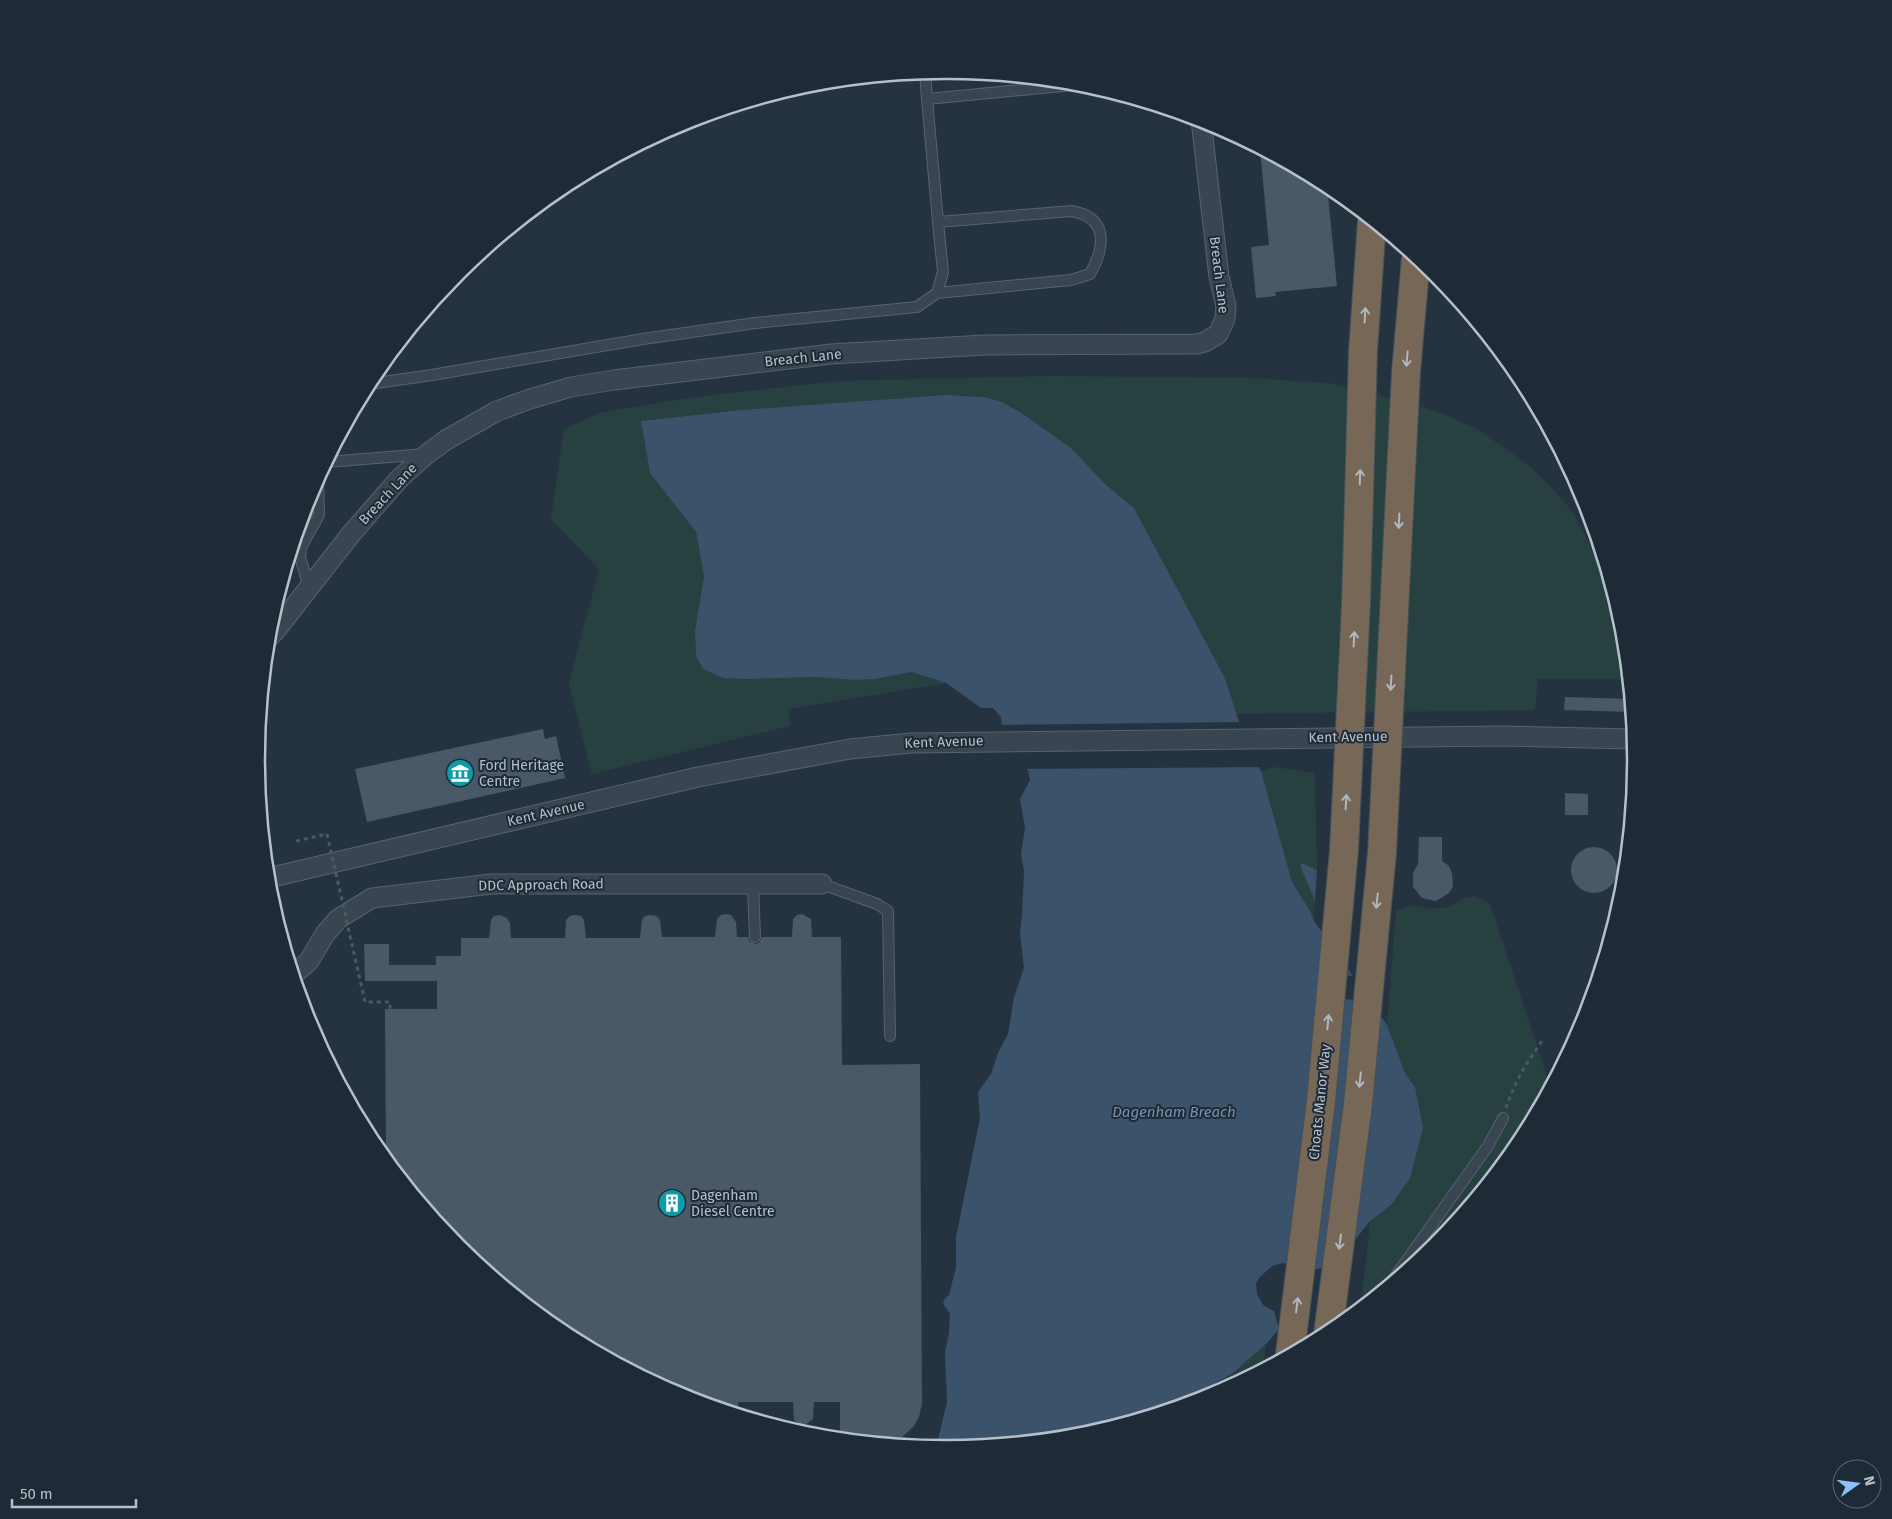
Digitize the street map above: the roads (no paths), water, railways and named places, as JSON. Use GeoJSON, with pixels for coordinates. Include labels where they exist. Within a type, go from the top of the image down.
{"type":"FeatureCollection","features":[{"type":"Feature","properties":{"kind":"highway","name":"Choats Manor Way"},"geometry":{"type":"LineString","coordinates":[[1291,1346],[1321,1101],[1344,850],[1356,604],[1364,342],[1372,229]]}},
{"type":"Feature","properties":{"kind":"highway"},"geometry":{"type":"LineString","coordinates":[[1330,1322],[1358,1104],[1382,853],[1406,372],[1415,267]]}},
{"type":"Feature","properties":{"kind":"street","name":"Breach Lane"},"geometry":{"type":"LineString","coordinates":[[278,627],[351,534],[400,478],[446,440],[497,412],[530,399],[571,387],[614,380],[840,353],[984,345],[1186,345],[1205,342],[1218,334],[1225,319],[1226,306],[1219,277],[1205,130]]}},
{"type":"Feature","properties":{"kind":"street","name":"Kent Avenue"},"geometry":{"type":"LineString","coordinates":[[275,876],[698,777],[831,752],[911,742],[1493,736],[1626,738]]}},
{"type":"Feature","properties":{"kind":"street","name":"DDC Approach Road"},"geometry":{"type":"LineString","coordinates":[[299,970],[309,961],[325,934],[338,919],[372,898],[491,884],[822,884]]}},
{"type":"Feature","properties":{"kind":"lane"},"geometry":{"type":"LineString","coordinates":[[925,79],[943,272],[937,293]]}},
{"type":"Feature","properties":{"kind":"lane"},"geometry":{"type":"LineString","coordinates":[[926,99],[1049,87]]}},
{"type":"Feature","properties":{"kind":"lane"},"geometry":{"type":"LineString","coordinates":[[379,383],[643,339],[755,323],[917,307],[937,293],[1071,280],[1090,274],[1098,261],[1102,242],[1096,224],[1085,214],[1072,211],[938,222]]}},
{"type":"Feature","properties":{"kind":"lane"},"geometry":{"type":"LineString","coordinates":[[333,461],[427,454]]}},
{"type":"Feature","properties":{"kind":"lane"},"geometry":{"type":"LineString","coordinates":[[309,587],[300,557],[302,547],[319,514],[318,496]]}},
{"type":"Feature","properties":{"kind":"lane"},"geometry":{"type":"LineString","coordinates":[[753,884],[755,937]]}},
{"type":"Feature","properties":{"kind":"lane"},"geometry":{"type":"LineString","coordinates":[[822,884],[877,904],[888,911],[890,1036]]}},
{"type":"Feature","properties":{"kind":"lane"},"geometry":{"type":"LineString","coordinates":[[1407,1259],[1488,1146],[1503,1118]]}},
{"type":"Feature","properties":{"kind":"water","name":"Dagenham Breach"},"geometry":{"type":"Polygon","coordinates":[[[947,395],[984,397],[1002,402],[1023,414],[1072,449],[1104,483],[1134,508],[1225,678],[1238,719],[1261,771],[1292,882],[1309,909],[1314,921],[1353,976],[1319,973],[1317,997],[1370,1001],[1387,1025],[1405,1073],[1415,1087],[1423,1128],[1410,1178],[1392,1204],[1370,1221],[1335,1265],[1313,1270],[1283,1263],[1272,1266],[1260,1277],[1256,1283],[1257,1294],[1263,1305],[1274,1311],[1279,1329],[1266,1344],[1233,1373],[1207,1388],[1165,1404],[1079,1427],[991,1439],[938,1440],[947,1402],[945,1352],[950,1314],[943,1303],[949,1295],[956,1267],[956,1237],[980,1118],[978,1092],[991,1074],[998,1053],[1008,1034],[1014,997],[1024,968],[1020,933],[1024,872],[1021,854],[1025,828],[1020,799],[1030,780],[1028,771],[1002,730],[1001,717],[993,708],[981,708],[946,683],[912,672],[875,679],[855,680],[815,677],[747,679],[723,678],[703,669],[696,656],[695,631],[704,576],[696,532],[650,473],[641,421],[741,410],[947,395]]]}},
{"type":"Feature","properties":{"kind":"water"},"geometry":{"type":"Polygon","coordinates":[[[1302,863],[1317,870],[1315,901],[1300,866],[1302,863]]]}},
{"type":"Feature","properties":{"kind":"place","name":"Ford Heritage Centre"},"geometry":{"type":"Point","coordinates":[460,773]}},
{"type":"Feature","properties":{"kind":"place","name":"Dagenham Diesel Centre"},"geometry":{"type":"Point","coordinates":[672,1203]}}]}
